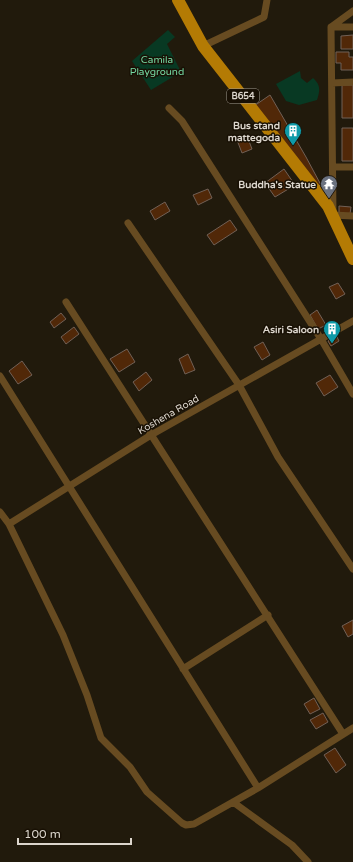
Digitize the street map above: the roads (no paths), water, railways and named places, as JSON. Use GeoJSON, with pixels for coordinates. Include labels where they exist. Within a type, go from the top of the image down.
{"type":"FeatureCollection","features":[{"type":"Feature","properties":{"kind":"main road","name":"B654"},"geometry":{"type":"LineString","coordinates":[[178,0],[203,46],[328,206],[353,259]]}},
{"type":"Feature","properties":{"kind":"street"},"geometry":{"type":"LineString","coordinates":[[203,46],[264,17],[267,0]]}},
{"type":"Feature","properties":{"kind":"street"},"geometry":{"type":"LineString","coordinates":[[331,27],[353,11]]}},
{"type":"Feature","properties":{"kind":"street"},"geometry":{"type":"LineString","coordinates":[[331,27],[353,27]]}},
{"type":"Feature","properties":{"kind":"street"},"geometry":{"type":"LineString","coordinates":[[331,27],[333,215],[353,216]]}},
{"type":"Feature","properties":{"kind":"street"},"geometry":{"type":"LineString","coordinates":[[332,83],[353,82]]}},
{"type":"Feature","properties":{"kind":"street"},"geometry":{"type":"LineString","coordinates":[[169,108],[182,122],[320,339],[353,394]]}},
{"type":"Feature","properties":{"kind":"street"},"geometry":{"type":"LineString","coordinates":[[333,167],[353,167]]}},
{"type":"Feature","properties":{"kind":"street"},"geometry":{"type":"LineString","coordinates":[[128,223],[240,385],[278,457],[353,570]]}},
{"type":"Feature","properties":{"kind":"street"},"geometry":{"type":"LineString","coordinates":[[66,302],[343,734]]}},
{"type":"Feature","properties":{"kind":"street","name":"Koshena Road"},"geometry":{"type":"LineString","coordinates":[[9,524],[151,435],[353,321]]}},
{"type":"Feature","properties":{"kind":"street"},"geometry":{"type":"LineString","coordinates":[[0,376],[258,788]]}},
{"type":"Feature","properties":{"kind":"street"},"geometry":{"type":"LineString","coordinates":[[0,512],[9,524],[63,635],[89,701],[101,738],[130,767],[147,792],[182,823],[186,825],[194,824],[258,788],[353,728]]}},
{"type":"Feature","properties":{"kind":"street"},"geometry":{"type":"LineString","coordinates":[[183,669],[268,615]]}},
{"type":"Feature","properties":{"kind":"street"},"geometry":{"type":"LineString","coordinates":[[233,802],[292,845],[308,862]]}},
{"type":"Feature","properties":{"kind":"place","name":"Bus stand mattegoda"},"geometry":{"type":"Point","coordinates":[293,146]}},
{"type":"Feature","properties":{"kind":"place","name":"Buddha's Statue"},"geometry":{"type":"Point","coordinates":[329,199]}},
{"type":"Feature","properties":{"kind":"place","name":"Asiri Saloon"},"geometry":{"type":"Point","coordinates":[332,344]}},
{"type":"Feature","properties":{"kind":"park label","name":"Camila Playground"},"geometry":{"type":"Point","coordinates":[157,64]}}]}
